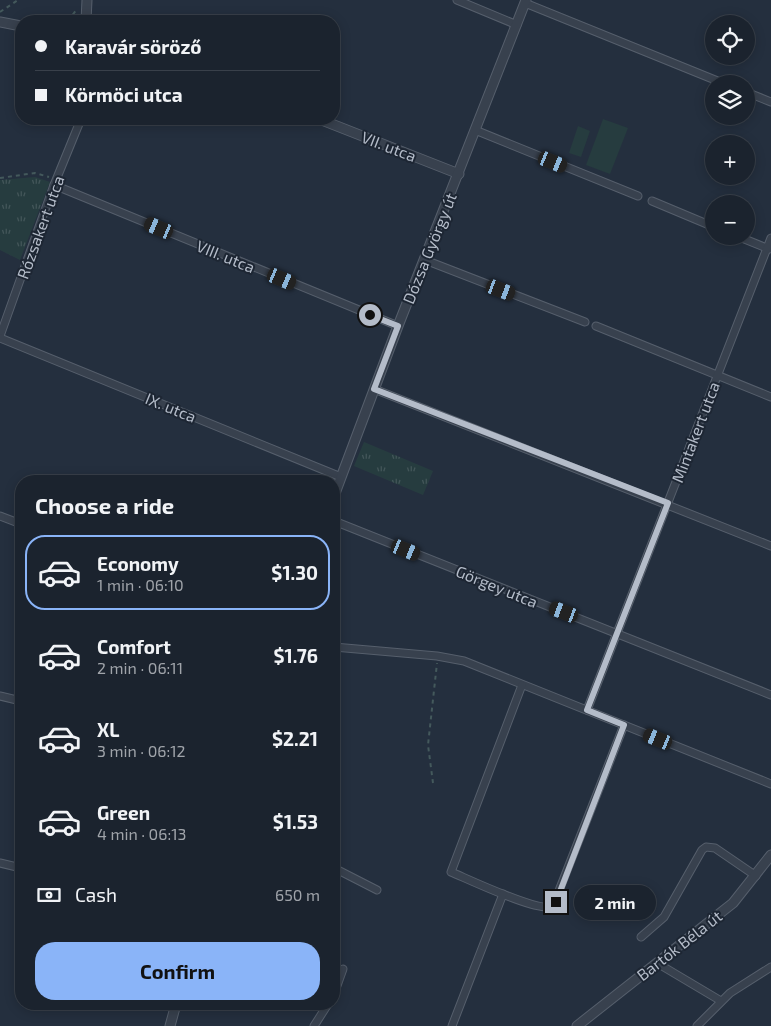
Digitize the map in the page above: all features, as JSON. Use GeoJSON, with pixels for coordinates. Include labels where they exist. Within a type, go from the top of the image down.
{"type":"FeatureCollection","features":[{"type":"Feature","properties":{"kind":"street"},"geometry":{"type":"LineString","coordinates":[[457,0],[517,24]]}},
{"type":"Feature","properties":{"kind":"street"},"geometry":{"type":"LineString","coordinates":[[84,2],[85,15]]}},
{"type":"Feature","properties":{"kind":"street"},"geometry":{"type":"LineString","coordinates":[[526,2],[705,76]]}},
{"type":"Feature","properties":{"kind":"street","name":"Dózsa György út"},"geometry":{"type":"LineString","coordinates":[[341,477],[398,326],[526,2]]}},
{"type":"Feature","properties":{"kind":"street"},"geometry":{"type":"LineString","coordinates":[[0,22],[15,25]]}},
{"type":"Feature","properties":{"kind":"street"},"geometry":{"type":"LineString","coordinates":[[755,96],[771,102]]}},
{"type":"Feature","properties":{"kind":"street","name":"Rózsakert utca"},"geometry":{"type":"LineString","coordinates":[[0,337],[55,182],[79,125]]}},
{"type":"Feature","properties":{"kind":"street","name":"VII. utca"},"geometry":{"type":"LineString","coordinates":[[334,125],[459,174]]}},
{"type":"Feature","properties":{"kind":"street"},"geometry":{"type":"LineString","coordinates":[[475,130],[638,196]]}},
{"type":"Feature","properties":{"kind":"street","name":"VIII. utca"},"geometry":{"type":"LineString","coordinates":[[55,182],[398,326]]}},
{"type":"Feature","properties":{"kind":"street"},"geometry":{"type":"LineString","coordinates":[[652,201],[705,222]]}},
{"type":"Feature","properties":{"kind":"street","name":"Mintakert utca"},"geometry":{"type":"LineString","coordinates":[[587,710],[717,376],[769,249],[771,238]]}},
{"type":"Feature","properties":{"kind":"street"},"geometry":{"type":"LineString","coordinates":[[755,243],[769,249]]}},
{"type":"Feature","properties":{"kind":"street"},"geometry":{"type":"LineString","coordinates":[[424,260],[585,322]]}},
{"type":"Feature","properties":{"kind":"street"},"geometry":{"type":"LineString","coordinates":[[596,326],[771,397]]}},
{"type":"Feature","properties":{"kind":"street","name":"IX. utca"},"geometry":{"type":"LineString","coordinates":[[0,337],[336,475]]}},
{"type":"Feature","properties":{"kind":"street"},"geometry":{"type":"LineString","coordinates":[[374,389],[668,503],[771,546]]}},
{"type":"Feature","properties":{"kind":"street"},"geometry":{"type":"LineString","coordinates":[[0,516],[15,522]]}},
{"type":"Feature","properties":{"kind":"street","name":"Görgey utca"},"geometry":{"type":"LineString","coordinates":[[340,523],[771,695]]}},
{"type":"Feature","properties":{"kind":"street"},"geometry":{"type":"LineString","coordinates":[[340,648],[437,656],[464,661],[771,784]]}},
{"type":"Feature","properties":{"kind":"street"},"geometry":{"type":"LineString","coordinates":[[522,685],[451,872],[503,894],[537,907],[550,909],[556,902],[624,725]]}},
{"type":"Feature","properties":{"kind":"street"},"geometry":{"type":"LineString","coordinates":[[0,696],[15,700]]}},
{"type":"Feature","properties":{"kind":"street"},"geometry":{"type":"LineString","coordinates":[[641,937],[664,917],[702,850],[706,847],[715,848],[756,876]]}},
{"type":"Feature","properties":{"kind":"street","name":"Bartók Béla út"},"geometry":{"type":"LineString","coordinates":[[577,1026],[732,903],[756,876],[771,855]]}},
{"type":"Feature","properties":{"kind":"street"},"geometry":{"type":"LineString","coordinates":[[0,863],[15,867]]}},
{"type":"Feature","properties":{"kind":"street"},"geometry":{"type":"LineString","coordinates":[[340,871],[377,890]]}},
{"type":"Feature","properties":{"kind":"street"},"geometry":{"type":"LineString","coordinates":[[452,1026],[503,894]]}},
{"type":"Feature","properties":{"kind":"street"},"geometry":{"type":"LineString","coordinates":[[657,963],[721,1001]]}},
{"type":"Feature","properties":{"kind":"street"},"geometry":{"type":"LineString","coordinates":[[697,1026],[721,1001],[748,980],[771,968]]}},
{"type":"Feature","properties":{"kind":"street"},"geometry":{"type":"LineString","coordinates":[[340,979],[344,969]]}},
{"type":"Feature","properties":{"kind":"street"},"geometry":{"type":"LineString","coordinates":[[170,1026],[174,1010]]}},
{"type":"Feature","properties":{"kind":"street"},"geometry":{"type":"LineString","coordinates":[[314,1026],[324,1010]]}},
{"type":"Feature","properties":{"kind":"path"},"geometry":{"type":"LineString","coordinates":[[0,12],[18,0]]}},
{"type":"Feature","properties":{"kind":"path"},"geometry":{"type":"LineString","coordinates":[[73,15],[84,2]]}},
{"type":"Feature","properties":{"kind":"path"},"geometry":{"type":"LineString","coordinates":[[0,178],[36,173],[55,182]]}},
{"type":"Feature","properties":{"kind":"path"},"geometry":{"type":"LineString","coordinates":[[434,783],[428,745],[437,656]]}},
{"type":"Feature","properties":{"kind":"green space"},"geometry":{"type":"Polygon","coordinates":[[[603,119],[628,128],[610,174],[586,165],[603,119]]]}},
{"type":"Feature","properties":{"kind":"green space"},"geometry":{"type":"Polygon","coordinates":[[[578,126],[590,131],[581,157],[569,153],[578,126]]]}},
{"type":"Feature","properties":{"kind":"green space"},"geometry":{"type":"Polygon","coordinates":[[[35,177],[50,182],[20,260],[0,250],[0,180],[35,177]]]}},
{"type":"Feature","properties":{"kind":"green space"},"geometry":{"type":"Polygon","coordinates":[[[364,442],[433,471],[423,495],[354,466],[364,442]]]}},
{"type":"Feature","properties":{"kind":"route"},"geometry":{"type":"LineString","coordinates":[[370,315],[398,326],[374,389],[668,503],[587,710],[624,725],[556,902]]}}]}
